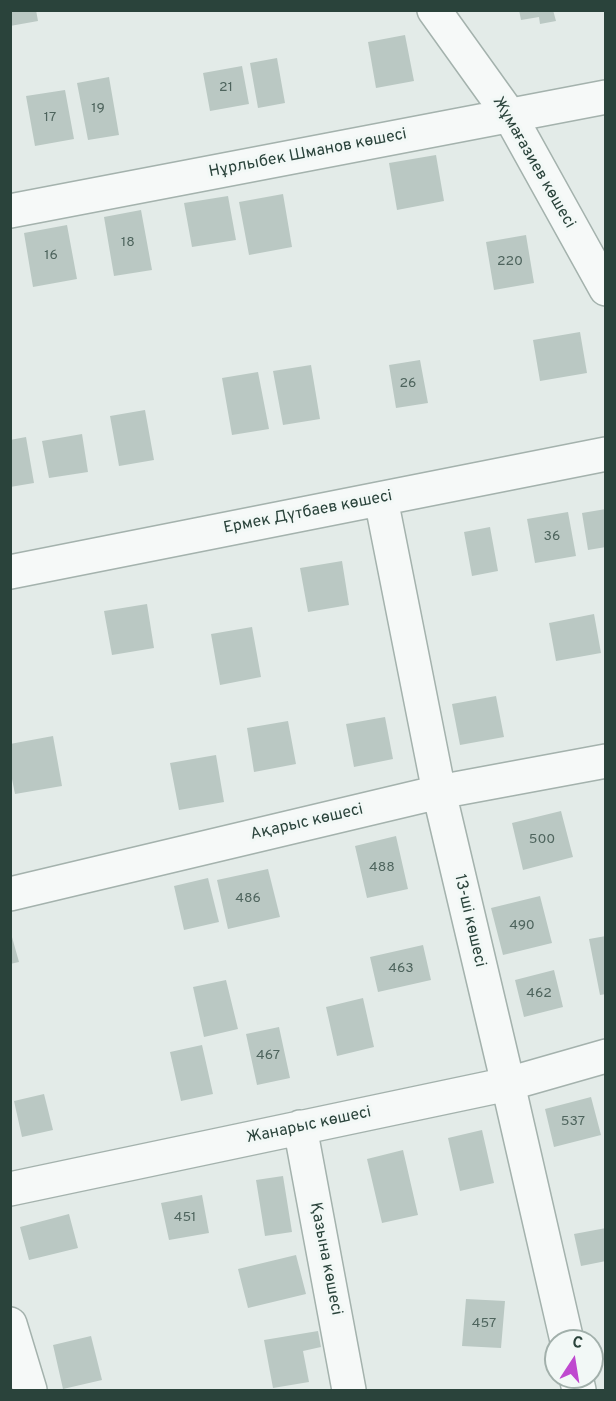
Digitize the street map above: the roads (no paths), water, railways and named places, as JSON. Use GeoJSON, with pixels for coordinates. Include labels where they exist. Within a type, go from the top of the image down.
{"type":"FeatureCollection","features":[{"type":"Feature","properties":{"kind":"street","name":"Жұмағазиев көшесі"},"geometry":{"type":"LineString","coordinates":[[434,10],[510,116],[606,290]]}},
{"type":"Feature","properties":{"kind":"street","name":"Нұрлыбек Шманов көшесі"},"geometry":{"type":"LineString","coordinates":[[10,211],[606,98]]}},
{"type":"Feature","properties":{"kind":"street","name":"Ермек Дүтбаев көшесi"},"geometry":{"type":"LineString","coordinates":[[10,572],[606,454]]}},
{"type":"Feature","properties":{"kind":"street","name":"13-ші көшесi"},"geometry":{"type":"LineString","coordinates":[[381,499],[438,792],[564,1329]]}},
{"type":"Feature","properties":{"kind":"street","name":"Ақарыс көшесi"},"geometry":{"type":"LineString","coordinates":[[10,894],[438,792],[606,761]]}},
{"type":"Feature","properties":{"kind":"street","name":"Жанарыс көшесі"},"geometry":{"type":"LineString","coordinates":[[10,1189],[508,1084],[606,1056]]}},
{"type":"Feature","properties":{"kind":"street","name":"Қазына көшесі"},"geometry":{"type":"LineString","coordinates":[[300,1127],[350,1390]]}},
{"type":"Feature","properties":{"kind":"street"},"geometry":{"type":"LineString","coordinates":[[10,1324],[30,1390]]}}]}
